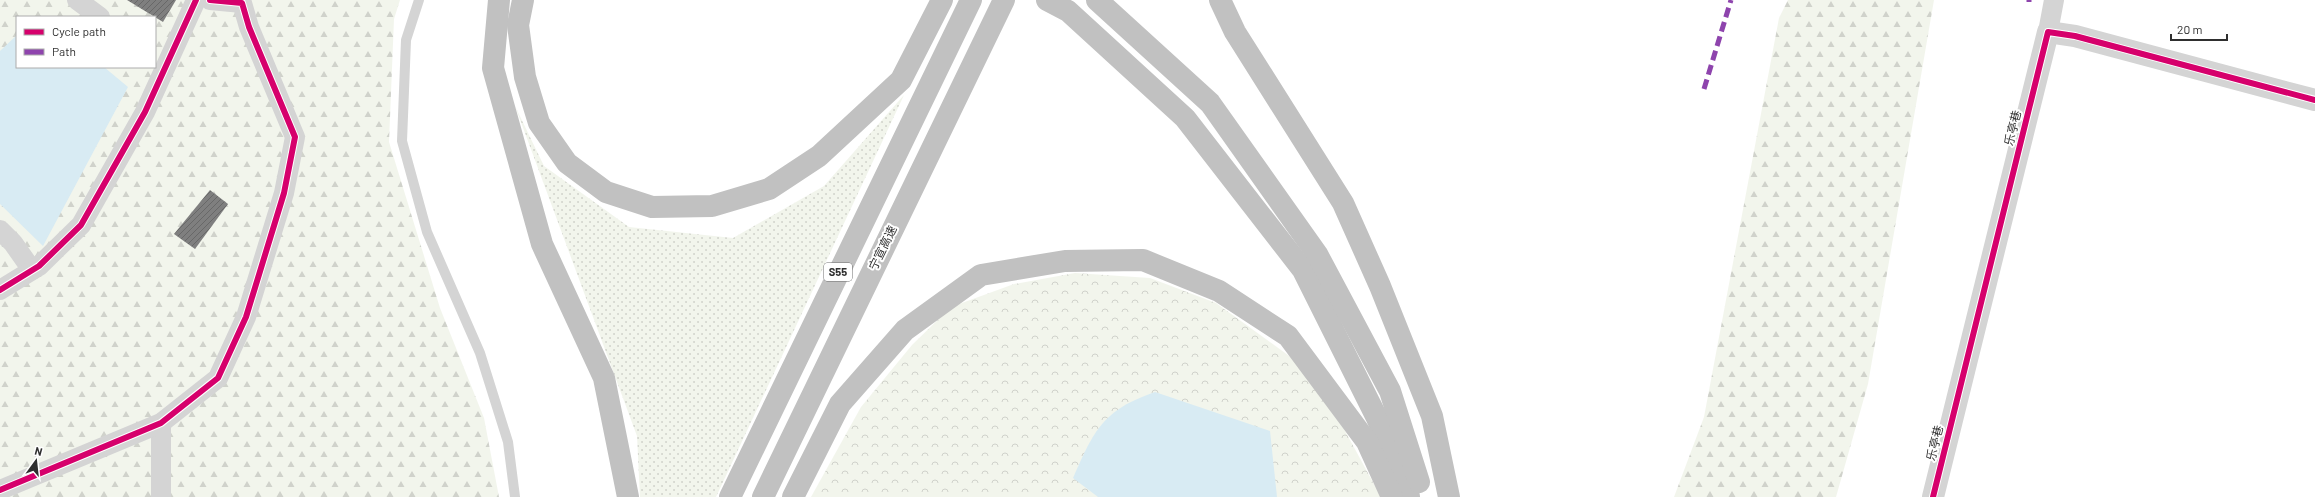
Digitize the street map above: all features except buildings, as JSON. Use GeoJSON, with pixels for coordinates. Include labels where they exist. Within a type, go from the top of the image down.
{"type":"FeatureCollection","features":[{"type":"Feature","properties":{"kind":"highway"},"geometry":{"type":"LineString","coordinates":[[499,0],[493,68],[542,244],[604,378],[628,497]]}},
{"type":"Feature","properties":{"kind":"highway"},"geometry":{"type":"LineString","coordinates":[[523,0],[518,25],[525,77],[539,123],[567,163],[606,192],[652,207],[712,206],[769,188],[819,156],[901,80],[937,8]]}},
{"type":"Feature","properties":{"kind":"highway","name":"S55"},"geometry":{"type":"LineString","coordinates":[[730,497],[971,0]]}},
{"type":"Feature","properties":{"kind":"highway","name":"宁宣高速"},"geometry":{"type":"LineString","coordinates":[[763,497],[1004,0]]}},
{"type":"Feature","properties":{"kind":"highway"},"geometry":{"type":"LineString","coordinates":[[1047,0],[1068,11],[1185,118],[1303,270],[1376,416],[1407,484],[1409,497]]}},
{"type":"Feature","properties":{"kind":"highway"},"geometry":{"type":"LineString","coordinates":[[1097,0],[1210,103],[1317,254],[1390,391],[1423,497]]}},
{"type":"Feature","properties":{"kind":"highway"},"geometry":{"type":"LineString","coordinates":[[1220,0],[1239,38],[1343,203],[1380,286],[1432,416],[1449,497]]}},
{"type":"Feature","properties":{"kind":"highway"},"geometry":{"type":"LineString","coordinates":[[793,497],[840,404],[905,330],[981,274],[1065,261],[1142,260],[1219,291],[1288,336],[1367,442],[1392,497]]}},
{"type":"Feature","properties":{"kind":"street"},"geometry":{"type":"LineString","coordinates":[[77,0],[99,16]]}},
{"type":"Feature","properties":{"kind":"street"},"geometry":{"type":"LineString","coordinates":[[0,290],[32,270],[81,225],[145,112],[161,62],[196,0]]}},
{"type":"Feature","properties":{"kind":"street"},"geometry":{"type":"LineString","coordinates":[[0,490],[161,423],[218,378],[246,317],[284,193],[295,137],[249,28],[242,3],[210,0]]}},
{"type":"Feature","properties":{"kind":"street"},"geometry":{"type":"LineString","coordinates":[[2054,0],[2048,32],[2074,36],[2315,100]]}},
{"type":"Feature","properties":{"kind":"street","name":"乐亭巷"},"geometry":{"type":"LineString","coordinates":[[1933,497],[2048,32]]}},
{"type":"Feature","properties":{"kind":"street"},"geometry":{"type":"LineString","coordinates":[[0,230],[13,243],[32,270]]}},
{"type":"Feature","properties":{"kind":"street"},"geometry":{"type":"LineString","coordinates":[[161,423],[161,497]]}},
{"type":"Feature","properties":{"kind":"lane"},"geometry":{"type":"LineString","coordinates":[[420,0],[406,40],[402,141],[427,232],[480,353],[508,442],[515,497]]}},
{"type":"Feature","properties":{"kind":"green space"},"geometry":{"type":"Polygon","coordinates":[[[0,0],[400,0],[394,19],[389,142],[440,308],[484,418],[499,497],[0,497],[0,0]]]}},
{"type":"Feature","properties":{"kind":"green space"},"geometry":{"type":"Polygon","coordinates":[[[1788,0],[1934,0],[1868,384],[1836,497],[1674,497],[1704,417],[1779,18],[1788,0]]]}},
{"type":"Feature","properties":{"kind":"green space"},"geometry":{"type":"Polygon","coordinates":[[[904,95],[716,497],[640,497],[637,436],[515,106],[544,166],[629,227],[733,238],[824,186],[904,95]]]}},
{"type":"Feature","properties":{"kind":"green space"},"geometry":{"type":"Polygon","coordinates":[[[1075,273],[1150,278],[1216,303],[1292,358],[1344,429],[1381,497],[811,497],[861,407],[912,345],[951,307],[1014,284],[1075,273]]]}},
{"type":"Feature","properties":{"kind":"shaded area"},"geometry":{"type":"Polygon","coordinates":[[[16,36],[16,68],[105,68],[128,87],[43,246],[0,204],[0,51],[16,36]]]}},
{"type":"Feature","properties":{"kind":"shaded area"},"geometry":{"type":"Polygon","coordinates":[[[1155,392],[1270,431],[1277,497],[1098,497],[1073,478],[1087,447],[1094,434],[1102,424],[1123,406],[1155,392]]]}},
{"type":"Feature","properties":{"kind":"marked path"},"geometry":{"type":"LineString","coordinates":[[1704,89],[1731,0]]}},
{"type":"Feature","properties":{"kind":"cycle path"},"geometry":{"type":"LineString","coordinates":[[0,290],[39,266],[81,225],[145,112],[196,0]]}},
{"type":"Feature","properties":{"kind":"cycle path"},"geometry":{"type":"LineString","coordinates":[[0,490],[161,423],[218,378],[246,317],[284,193],[295,137],[249,27],[242,3],[210,0]]}},
{"type":"Feature","properties":{"kind":"cycle path"},"geometry":{"type":"LineString","coordinates":[[1933,497],[2048,32],[2075,36],[2315,100]]}}]}
